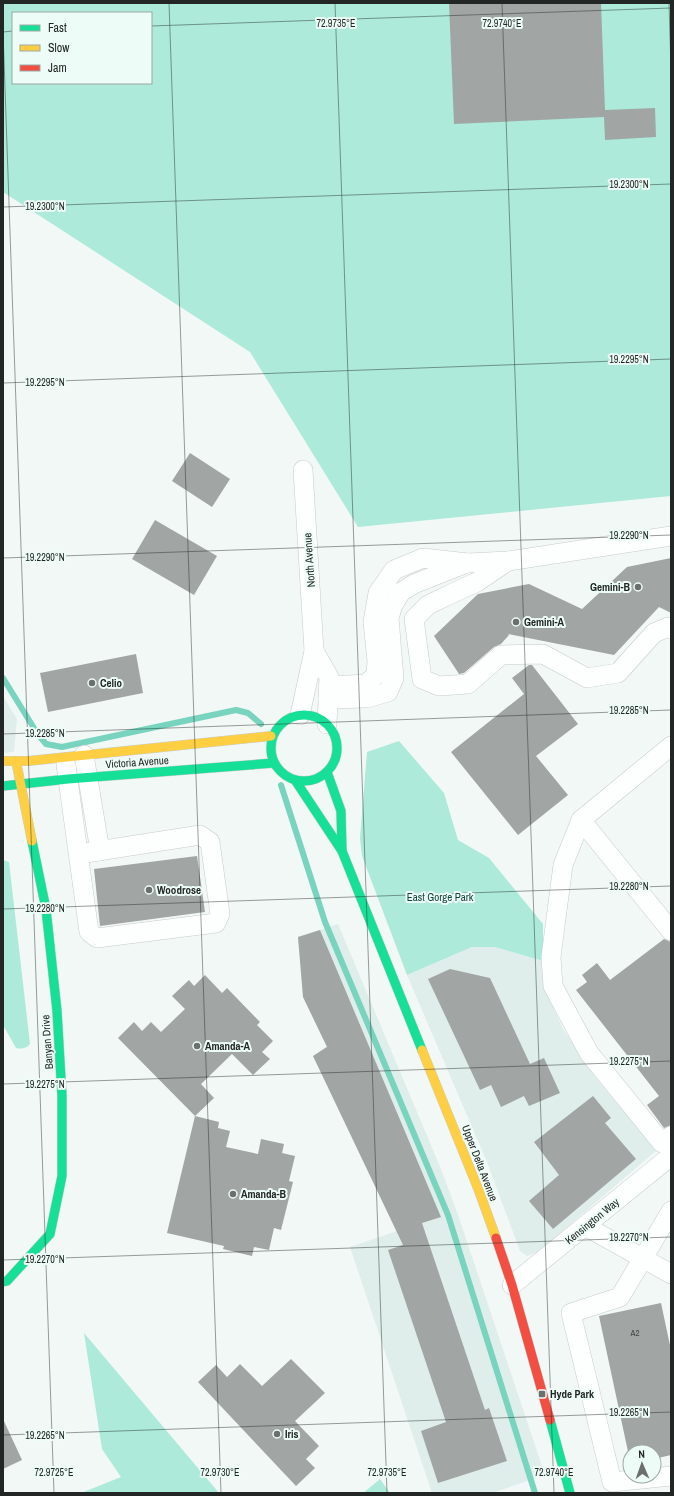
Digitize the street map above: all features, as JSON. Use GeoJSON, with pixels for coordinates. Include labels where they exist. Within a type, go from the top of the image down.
{"type":"FeatureCollection","features":[{"type":"Feature","properties":{"kind":"street","name":"North Avenue"},"geometry":{"type":"LineString","coordinates":[[303,470],[314,651]]}},
{"type":"Feature","properties":{"kind":"street"},"geometry":{"type":"LineString","coordinates":[[328,692],[366,684],[384,666],[389,618],[393,605],[401,592],[414,584],[468,563],[508,561],[671,536]]}},
{"type":"Feature","properties":{"kind":"street"},"geometry":{"type":"LineString","coordinates":[[508,561],[477,582],[428,605],[414,619],[422,679],[439,686],[468,684],[502,655],[543,654],[587,678],[618,673],[654,633],[668,627],[671,629]]}},
{"type":"Feature","properties":{"kind":"street"},"geometry":{"type":"LineString","coordinates":[[314,651],[329,676],[327,724]]}},
{"type":"Feature","properties":{"kind":"street"},"geometry":{"type":"LineString","coordinates":[[300,716],[314,651]]}},
{"type":"Feature","properties":{"kind":"street"},"geometry":{"type":"LineString","coordinates":[[328,692],[367,698],[397,691],[394,678],[384,666]]}},
{"type":"Feature","properties":{"kind":"street"},"geometry":{"type":"LineString","coordinates":[[312,715],[320,719],[327,724],[336,739],[336,757],[332,765],[327,772],[312,780],[295,780],[282,773],[274,763],[271,754],[271,736],[284,721],[293,716],[300,716],[312,715]]}},
{"type":"Feature","properties":{"kind":"street","name":"Victoria Avenue"},"geometry":{"type":"LineString","coordinates":[[3,762],[84,755],[163,753],[271,736]]}},
{"type":"Feature","properties":{"kind":"street"},"geometry":{"type":"LineString","coordinates":[[671,746],[581,820],[564,865],[551,957],[553,986],[589,1053],[662,1143],[671,1136]]}},
{"type":"Feature","properties":{"kind":"street"},"geometry":{"type":"LineString","coordinates":[[163,753],[164,772]]}},
{"type":"Feature","properties":{"kind":"street"},"geometry":{"type":"LineString","coordinates":[[84,755],[100,851]]}},
{"type":"Feature","properties":{"kind":"street"},"geometry":{"type":"LineString","coordinates":[[65,757],[89,932],[97,938],[216,923],[220,914],[210,842],[200,836],[79,854]]}},
{"type":"Feature","properties":{"kind":"street","name":"Banyan Drive"},"geometry":{"type":"LineString","coordinates":[[3,1282],[7,1280],[50,1234],[62,1176],[62,1096],[57,1011],[46,909],[16,761]]}},
{"type":"Feature","properties":{"kind":"street","name":"Victoria Avenue"},"geometry":{"type":"LineString","coordinates":[[3,786],[87,777],[274,763]]}},
{"type":"Feature","properties":{"kind":"street","name":"Upper Delta Avenue"},"geometry":{"type":"LineString","coordinates":[[327,772],[341,811],[342,851]]}},
{"type":"Feature","properties":{"kind":"street","name":"Upper Delta Avenue"},"geometry":{"type":"LineString","coordinates":[[295,780],[342,851],[476,1184],[512,1285],[570,1493]]}},
{"type":"Feature","properties":{"kind":"street"},"geometry":{"type":"LineString","coordinates":[[581,820],[671,931]]}},
{"type":"Feature","properties":{"kind":"street","name":"Kensington Way"},"geometry":{"type":"LineString","coordinates":[[512,1285],[671,1156]]}},
{"type":"Feature","properties":{"kind":"street"},"geometry":{"type":"LineString","coordinates":[[671,1211],[620,1297],[572,1313],[612,1482],[671,1476]]}},
{"type":"Feature","properties":{"kind":"street"},"geometry":{"type":"LineString","coordinates":[[585,1226],[671,1274]]}},
{"type":"Feature","properties":{"kind":"shaded area"},"geometry":{"type":"Polygon","coordinates":[[[3,696],[17,719],[14,752],[3,753],[3,696]]]}},
{"type":"Feature","properties":{"kind":"shaded area"},"geometry":{"type":"Polygon","coordinates":[[[338,924],[441,1169],[457,1212],[545,1475],[492,1493],[432,1493],[350,1247],[397,1231],[313,1056],[327,1046],[303,997],[298,937],[338,924]]]}},
{"type":"Feature","properties":{"kind":"shaded area"},"geometry":{"type":"Polygon","coordinates":[[[472,947],[495,947],[543,961],[545,990],[563,1029],[598,1081],[657,1150],[538,1252],[527,1256],[520,1251],[487,1162],[407,975],[472,947]]]}},
{"type":"Feature","properties":{"kind":"green space"},"geometry":{"type":"Polygon","coordinates":[[[3,3],[671,3],[671,496],[358,527],[250,352],[3,192],[3,3]]]}},
{"type":"Feature","properties":{"kind":"green space","name":"East Gorge Park"},"geometry":{"type":"Polygon","coordinates":[[[399,741],[444,793],[458,840],[489,858],[543,924],[543,961],[495,947],[472,947],[407,975],[362,856],[360,838],[367,752],[399,741]]]}},
{"type":"Feature","properties":{"kind":"green space"},"geometry":{"type":"Polygon","coordinates":[[[3,860],[9,862],[30,1044],[27,1047],[22,1048],[16,1048],[3,1025],[3,860]]]}},
{"type":"Feature","properties":{"kind":"green space"},"geometry":{"type":"Polygon","coordinates":[[[84,1333],[219,1493],[81,1493],[121,1477],[102,1449],[84,1333]]]}},
{"type":"Feature","properties":{"kind":"green space"},"geometry":{"type":"Polygon","coordinates":[[[380,1479],[390,1493],[363,1493],[380,1479]]]}},
{"type":"Feature","properties":{"kind":"building"},"geometry":{"type":"Polygon","coordinates":[[[449,3],[601,3],[605,110],[655,108],[656,137],[605,140],[604,117],[454,124],[449,3]]]}},
{"type":"Feature","properties":{"kind":"building"},"geometry":{"type":"Polygon","coordinates":[[[190,453],[230,479],[212,507],[172,481],[190,453]]]}},
{"type":"Feature","properties":{"kind":"building"},"geometry":{"type":"Polygon","coordinates":[[[155,520],[217,556],[194,595],[132,559],[155,520]]]}},
{"type":"Feature","properties":{"kind":"building"},"geometry":{"type":"Polygon","coordinates":[[[671,558],[671,613],[659,607],[614,655],[508,634],[509,635],[501,644],[494,647],[464,673],[459,674],[434,636],[478,594],[529,584],[582,609],[627,567],[671,558]]]}},
{"type":"Feature","properties":{"kind":"building","name":"Celio"},"geometry":{"type":"Polygon","coordinates":[[[136,654],[143,693],[48,712],[40,673],[136,654]]]}},
{"type":"Feature","properties":{"kind":"building"},"geometry":{"type":"Polygon","coordinates":[[[529,665],[532,665],[578,724],[536,756],[568,795],[518,835],[451,752],[524,694],[512,678],[529,665]]]}},
{"type":"Feature","properties":{"kind":"building","name":"Woodrose"},"geometry":{"type":"Polygon","coordinates":[[[197,856],[205,912],[100,926],[94,869],[197,856]]]}},
{"type":"Feature","properties":{"kind":"building"},"geometry":{"type":"Polygon","coordinates":[[[320,930],[441,1217],[422,1223],[485,1410],[489,1408],[507,1461],[438,1483],[421,1431],[446,1422],[388,1250],[403,1245],[313,1056],[327,1047],[303,997],[298,937],[320,930]]]}},
{"type":"Feature","properties":{"kind":"building"},"geometry":{"type":"Polygon","coordinates":[[[664,939],[671,942],[671,1125],[664,1128],[647,1105],[659,1096],[576,990],[587,982],[582,975],[597,963],[610,980],[664,939]]]}},
{"type":"Feature","properties":{"kind":"building"},"geometry":{"type":"Polygon","coordinates":[[[450,969],[490,978],[530,1064],[544,1058],[560,1093],[529,1106],[524,1096],[501,1107],[491,1085],[480,1090],[428,979],[450,969]]]}},
{"type":"Feature","properties":{"kind":"building","name":"Amanda-A"},"geometry":{"type":"Polygon","coordinates":[[[205,975],[222,993],[227,988],[260,1022],[257,1025],[273,1041],[262,1052],[270,1059],[253,1075],[232,1054],[201,1084],[214,1098],[195,1116],[118,1038],[134,1022],[142,1031],[151,1022],[161,1032],[185,1009],[172,996],[189,980],[194,986],[205,975]]]}},
{"type":"Feature","properties":{"kind":"building"},"geometry":{"type":"Polygon","coordinates":[[[593,1096],[611,1118],[605,1123],[636,1159],[553,1229],[529,1201],[559,1175],[534,1142],[593,1096]]]}},
{"type":"Feature","properties":{"kind":"building","name":"Amanda-B"},"geometry":{"type":"Polygon","coordinates":[[[195,1116],[219,1122],[218,1128],[230,1131],[226,1147],[258,1154],[261,1139],[284,1144],[282,1153],[295,1156],[289,1181],[293,1182],[281,1230],[274,1228],[269,1250],[254,1247],[252,1256],[223,1249],[224,1246],[167,1233],[195,1116]]]}},
{"type":"Feature","properties":{"kind":"building"},"geometry":{"type":"Polygon","coordinates":[[[661,1303],[671,1350],[671,1455],[662,1457],[662,1444],[626,1444],[599,1316],[661,1303]]]}},
{"type":"Feature","properties":{"kind":"building","name":"Iris"},"geometry":{"type":"Polygon","coordinates":[[[291,1359],[325,1393],[295,1421],[319,1446],[306,1459],[315,1468],[296,1486],[198,1382],[216,1365],[227,1377],[240,1364],[262,1386],[291,1359]]]}},
{"type":"Feature","properties":{"kind":"building"},"geometry":{"type":"Polygon","coordinates":[[[3,1419],[22,1460],[3,1469],[3,1419]]]}},
{"type":"Feature","properties":{"kind":"waterway"},"geometry":{"type":"LineString","coordinates":[[3,678],[37,733],[46,744],[62,747],[236,710],[248,713],[261,724]]}},
{"type":"Feature","properties":{"kind":"waterway"},"geometry":{"type":"LineString","coordinates":[[281,785],[325,922],[448,1215],[535,1493]]}},
{"type":"Feature","properties":{"kind":"traffic: fast"},"geometry":{"type":"LineString","coordinates":[[298,715],[310,715],[322,720],[332,730],[337,742],[337,748],[335,761],[322,776],[310,781],[298,781],[286,776],[276,766],[271,754],[271,742],[276,730],[286,720],[298,715]]}},
{"type":"Feature","properties":{"kind":"traffic: fast"},"geometry":{"type":"LineString","coordinates":[[3,786],[68,779],[274,763]]}},
{"type":"Feature","properties":{"kind":"traffic: fast"},"geometry":{"type":"LineString","coordinates":[[327,772],[341,811],[342,851]]}},
{"type":"Feature","properties":{"kind":"traffic: fast"},"geometry":{"type":"LineString","coordinates":[[295,780],[342,851],[422,1050]]}},
{"type":"Feature","properties":{"kind":"traffic: fast"},"geometry":{"type":"LineString","coordinates":[[3,1282],[7,1281],[50,1234],[62,1176],[62,1096],[57,1011],[46,909],[32,841]]}},
{"type":"Feature","properties":{"kind":"traffic: fast"},"geometry":{"type":"LineString","coordinates":[[550,1420],[570,1493]]}},
{"type":"Feature","properties":{"kind":"traffic: slow"},"geometry":{"type":"LineString","coordinates":[[3,761],[28,761],[271,736]]}},
{"type":"Feature","properties":{"kind":"traffic: slow"},"geometry":{"type":"LineString","coordinates":[[16,761],[32,841]]}},
{"type":"Feature","properties":{"kind":"traffic: slow"},"geometry":{"type":"LineString","coordinates":[[422,1050],[479,1191],[496,1238]]}},
{"type":"Feature","properties":{"kind":"traffic: jam"},"geometry":{"type":"LineString","coordinates":[[496,1238],[512,1285],[550,1420]]}},
{"type":"Feature","properties":{"kind":"place","name":"Gemini-B"},"geometry":{"type":"Point","coordinates":[638,587]}},
{"type":"Feature","properties":{"kind":"place","name":"Gemini-A"},"geometry":{"type":"Point","coordinates":[516,622]}},
{"type":"Feature","properties":{"kind":"place","name":"Celio"},"geometry":{"type":"Point","coordinates":[92,683]}},
{"type":"Feature","properties":{"kind":"place","name":"Woodrose"},"geometry":{"type":"Point","coordinates":[149,890]}},
{"type":"Feature","properties":{"kind":"place","name":"Amanda-A"},"geometry":{"type":"Point","coordinates":[197,1046]}},
{"type":"Feature","properties":{"kind":"place","name":"Amanda-B"},"geometry":{"type":"Point","coordinates":[233,1194]}},
{"type":"Feature","properties":{"kind":"place","name":"Hyde Park"},"geometry":{"type":"Point","coordinates":[542,1394]}},
{"type":"Feature","properties":{"kind":"place","name":"Iris"},"geometry":{"type":"Point","coordinates":[277,1434]}}]}
